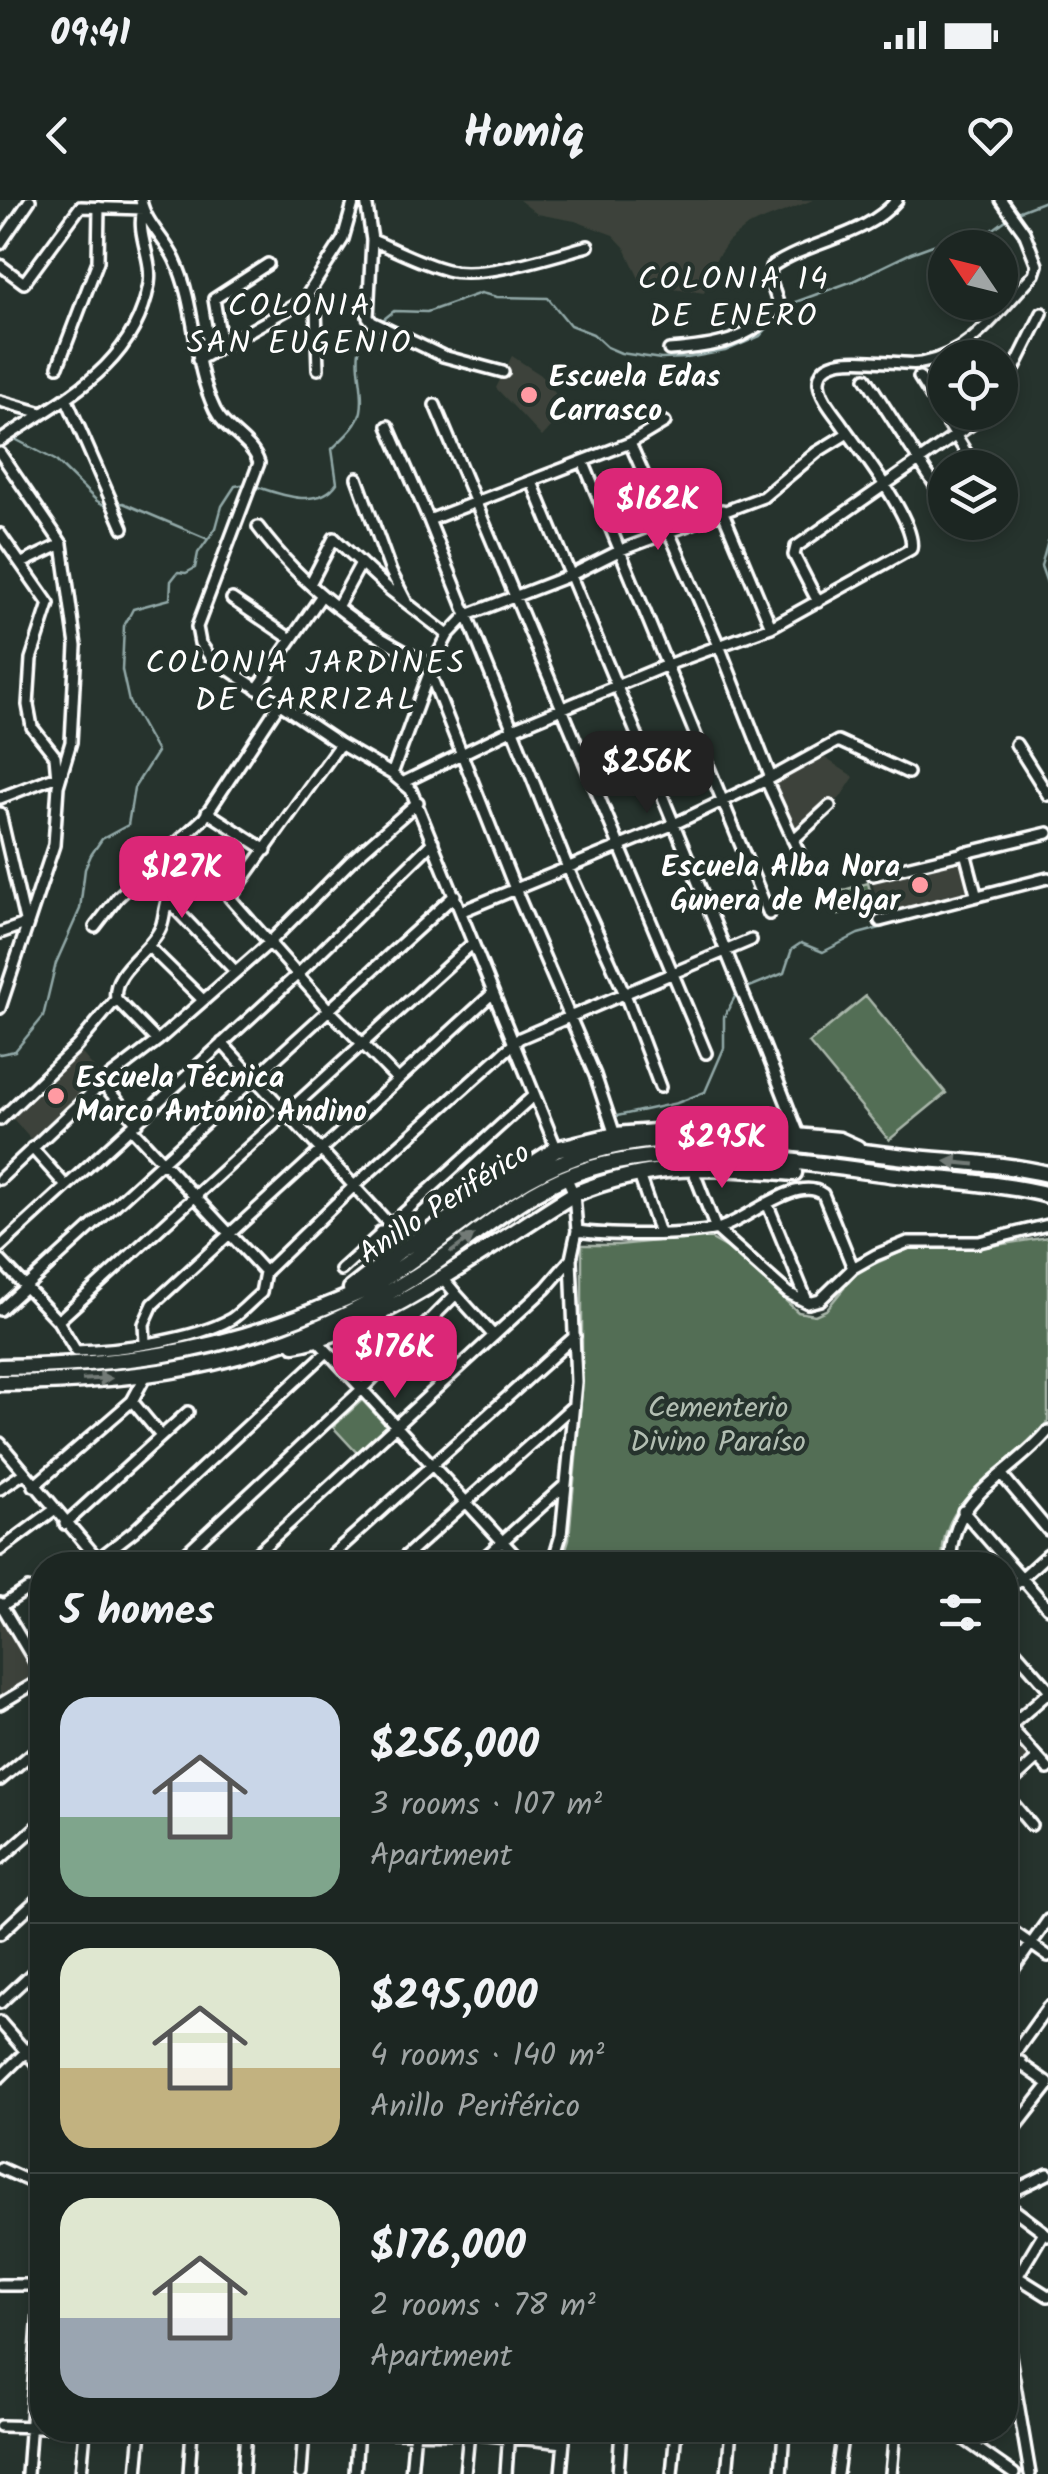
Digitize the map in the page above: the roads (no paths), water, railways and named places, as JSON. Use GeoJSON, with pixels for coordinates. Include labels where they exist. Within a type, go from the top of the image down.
{"type":"FeatureCollection","features":[{"type":"Feature","properties":{"kind":"highway"},"geometry":{"type":"LineString","coordinates":[[333,1303],[398,1252],[557,1151],[615,1135],[710,1128],[839,1140],[872,1154]]}},
{"type":"Feature","properties":{"kind":"highway","name":"Anillo Periférico"},"geometry":{"type":"LineString","coordinates":[[0,1366],[141,1359],[258,1333],[374,1285],[521,1181],[581,1155],[614,1146],[731,1139],[1048,1174]]}},
{"type":"Feature","properties":{"kind":"highway","name":"Anillo Periférico"},"geometry":{"type":"LineString","coordinates":[[0,1383],[145,1377],[274,1347],[384,1297],[541,1188],[596,1167],[696,1155],[1048,1194]]}},
{"type":"Feature","properties":{"kind":"highway"},"geometry":{"type":"LineString","coordinates":[[274,1347],[322,1346],[441,1276],[572,1188],[692,1166],[830,1176],[876,1172]]}},
{"type":"Feature","properties":{"kind":"street"},"geometry":{"type":"LineString","coordinates":[[0,244],[30,200]]}},
{"type":"Feature","properties":{"kind":"street"},"geometry":{"type":"LineString","coordinates":[[198,360],[304,300],[343,239],[354,200]]}},
{"type":"Feature","properties":{"kind":"street"},"geometry":{"type":"LineString","coordinates":[[366,200],[372,240],[368,317],[444,356],[503,372]]}},
{"type":"Feature","properties":{"kind":"street"},"geometry":{"type":"LineString","coordinates":[[670,350],[710,347],[765,324],[779,306],[770,280],[771,268],[814,245],[872,223],[897,200]]}},
{"type":"Feature","properties":{"kind":"street"},"geometry":{"type":"LineString","coordinates":[[404,782],[513,729],[771,627],[911,549],[912,536],[820,390],[819,378],[829,362],[841,358],[890,364],[925,362],[966,344],[989,326],[1034,274],[1036,256],[1002,201]]}},
{"type":"Feature","properties":{"kind":"street"},"geometry":{"type":"LineString","coordinates":[[0,265],[24,283],[80,207],[142,204]]}},
{"type":"Feature","properties":{"kind":"street"},"geometry":{"type":"LineString","coordinates":[[142,204],[177,264],[198,360],[216,412],[258,458],[256,475],[199,619],[198,635],[210,657],[404,782],[418,802],[557,1151]]}},
{"type":"Feature","properties":{"kind":"street"},"geometry":{"type":"LineString","coordinates":[[0,440],[68,400],[104,369],[129,333],[142,305],[150,270],[140,230],[142,204]]}},
{"type":"Feature","properties":{"kind":"street"},"geometry":{"type":"LineString","coordinates":[[58,366],[98,261],[99,207]]}},
{"type":"Feature","properties":{"kind":"street"},"geometry":{"type":"LineString","coordinates":[[372,240],[446,270],[469,272],[506,267],[588,246]]}},
{"type":"Feature","properties":{"kind":"street"},"geometry":{"type":"LineString","coordinates":[[222,347],[214,299],[268,264]]}},
{"type":"Feature","properties":{"kind":"street"},"geometry":{"type":"LineString","coordinates":[[308,295],[316,308],[318,368]]}},
{"type":"Feature","properties":{"kind":"street"},"geometry":{"type":"LineString","coordinates":[[1018,361],[1042,313]]}},
{"type":"Feature","properties":{"kind":"street"},"geometry":{"type":"LineString","coordinates":[[919,377],[928,389]]}},
{"type":"Feature","properties":{"kind":"street"},"geometry":{"type":"LineString","coordinates":[[866,378],[928,475]]}},
{"type":"Feature","properties":{"kind":"street"},"geometry":{"type":"LineString","coordinates":[[68,400],[123,528]]}},
{"type":"Feature","properties":{"kind":"street"},"geometry":{"type":"LineString","coordinates":[[0,401],[42,413]]}},
{"type":"Feature","properties":{"kind":"street"},"geometry":{"type":"LineString","coordinates":[[436,404],[706,1053]]}},
{"type":"Feature","properties":{"kind":"street"},"geometry":{"type":"LineString","coordinates":[[429,520],[630,443],[665,422]]}},
{"type":"Feature","properties":{"kind":"street"},"geometry":{"type":"LineString","coordinates":[[388,426],[568,868],[625,994],[660,1088]]}},
{"type":"Feature","properties":{"kind":"street"},"geometry":{"type":"LineString","coordinates":[[954,430],[965,450]]}},
{"type":"Feature","properties":{"kind":"street"},"geometry":{"type":"LineString","coordinates":[[818,602],[794,555],[796,547],[966,430]]}},
{"type":"Feature","properties":{"kind":"street"},"geometry":{"type":"LineString","coordinates":[[392,774],[431,668],[448,635],[467,615],[722,510],[763,498],[816,452],[848,433]]}},
{"type":"Feature","properties":{"kind":"street"},"geometry":{"type":"LineString","coordinates":[[630,443],[720,648],[806,868]]}},
{"type":"Feature","properties":{"kind":"street"},"geometry":{"type":"LineString","coordinates":[[0,454],[62,544],[76,646],[71,742],[58,781]]}},
{"type":"Feature","properties":{"kind":"street"},"geometry":{"type":"LineString","coordinates":[[582,461],[622,550],[769,914]]}},
{"type":"Feature","properties":{"kind":"street"},"geometry":{"type":"LineString","coordinates":[[357,478],[391,572],[407,603]]}},
{"type":"Feature","properties":{"kind":"street"},"geometry":{"type":"LineString","coordinates":[[532,482],[799,1136]]}},
{"type":"Feature","properties":{"kind":"street"},"geometry":{"type":"LineString","coordinates":[[722,510],[771,627]]}},
{"type":"Feature","properties":{"kind":"street"},"geometry":{"type":"LineString","coordinates":[[258,527],[282,560],[322,595],[431,668],[615,1135]]}},
{"type":"Feature","properties":{"kind":"street"},"geometry":{"type":"LineString","coordinates":[[0,534],[49,604],[31,659],[28,705],[32,727],[55,756],[58,781],[54,845],[0,1008]]}},
{"type":"Feature","properties":{"kind":"street"},"geometry":{"type":"LineString","coordinates":[[310,584],[334,538],[448,635]]}},
{"type":"Feature","properties":{"kind":"street"},"geometry":{"type":"LineString","coordinates":[[22,563],[62,544]]}},
{"type":"Feature","properties":{"kind":"street"},"geometry":{"type":"LineString","coordinates":[[337,606],[361,563]]}},
{"type":"Feature","properties":{"kind":"street"},"geometry":{"type":"LineString","coordinates":[[257,689],[322,595]]}},
{"type":"Feature","properties":{"kind":"street"},"geometry":{"type":"LineString","coordinates":[[232,599],[291,639]]}},
{"type":"Feature","properties":{"kind":"street"},"geometry":{"type":"LineString","coordinates":[[95,926],[118,897],[207,812],[278,704]]}},
{"type":"Feature","properties":{"kind":"street"},"geometry":{"type":"LineString","coordinates":[[462,911],[672,825],[838,742],[908,773]]}},
{"type":"Feature","properties":{"kind":"street"},"geometry":{"type":"LineString","coordinates":[[340,744],[230,898],[396,1079]]}},
{"type":"Feature","properties":{"kind":"street"},"geometry":{"type":"LineString","coordinates":[[1016,744],[1048,795]]}},
{"type":"Feature","properties":{"kind":"street"},"geometry":{"type":"LineString","coordinates":[[0,798],[58,781]]}},
{"type":"Feature","properties":{"kind":"street"},"geometry":{"type":"LineString","coordinates":[[0,1179],[102,1083],[270,943],[351,861],[418,802]]}},
{"type":"Feature","properties":{"kind":"street"},"geometry":{"type":"LineString","coordinates":[[792,840],[830,806]]}},
{"type":"Feature","properties":{"kind":"street"},"geometry":{"type":"LineString","coordinates":[[207,812],[266,850]]}},
{"type":"Feature","properties":{"kind":"street"},"geometry":{"type":"LineString","coordinates":[[0,813],[25,924]]}},
{"type":"Feature","properties":{"kind":"street"},"geometry":{"type":"LineString","coordinates":[[873,875],[1048,833]]}},
{"type":"Feature","properties":{"kind":"street"},"geometry":{"type":"LineString","coordinates":[[157,1041],[116,999],[115,991],[120,978],[161,928],[168,900],[181,878],[184,836]]}},
{"type":"Feature","properties":{"kind":"street"},"geometry":{"type":"LineString","coordinates":[[0,1247],[298,974],[434,842]]}},
{"type":"Feature","properties":{"kind":"street"},"geometry":{"type":"LineString","coordinates":[[965,852],[976,894]]}},
{"type":"Feature","properties":{"kind":"street"},"geometry":{"type":"LineString","coordinates":[[880,920],[1048,878]]}},
{"type":"Feature","properties":{"kind":"street"},"geometry":{"type":"LineString","coordinates":[[0,1310],[454,895]]}},
{"type":"Feature","properties":{"kind":"street"},"geometry":{"type":"LineString","coordinates":[[168,900],[236,972]]}},
{"type":"Feature","properties":{"kind":"street"},"geometry":{"type":"LineString","coordinates":[[0,932],[25,924]]}},
{"type":"Feature","properties":{"kind":"street"},"geometry":{"type":"LineString","coordinates":[[0,1260],[58,1322],[76,1352],[196,1331],[234,1317],[261,1293],[265,1272],[354,1186],[528,1034],[751,940]]}},
{"type":"Feature","properties":{"kind":"street"},"geometry":{"type":"LineString","coordinates":[[58,1322],[474,943]]}},
{"type":"Feature","properties":{"kind":"street"},"geometry":{"type":"LineString","coordinates":[[149,947],[203,1000]]}},
{"type":"Feature","properties":{"kind":"street"},"geometry":{"type":"LineString","coordinates":[[145,1342],[144,1324],[153,1304],[396,1079],[494,994]]}},
{"type":"Feature","properties":{"kind":"street"},"geometry":{"type":"LineString","coordinates":[[0,1120],[78,1046],[116,999]]}},
{"type":"Feature","properties":{"kind":"street"},"geometry":{"type":"LineString","coordinates":[[222,1043],[389,1224]]}},
{"type":"Feature","properties":{"kind":"street"},"geometry":{"type":"LineString","coordinates":[[102,1083],[163,1162],[265,1272]]}},
{"type":"Feature","properties":{"kind":"street"},"geometry":{"type":"LineString","coordinates":[[340,1270],[534,1095]]}},
{"type":"Feature","properties":{"kind":"street"},"geometry":{"type":"LineString","coordinates":[[32,1148],[66,1186]]}},
{"type":"Feature","properties":{"kind":"street"},"geometry":{"type":"LineString","coordinates":[[692,1166],[716,1229],[788,1293],[808,1303],[820,1300],[853,1268],[908,1242],[979,1242],[1048,1225]]}},
{"type":"Feature","properties":{"kind":"street"},"geometry":{"type":"LineString","coordinates":[[639,1174],[659,1233]]}},
{"type":"Feature","properties":{"kind":"street"},"geometry":{"type":"LineString","coordinates":[[556,1552],[561,1535],[572,1406],[575,1336],[570,1258],[577,1231],[572,1188]]}},
{"type":"Feature","properties":{"kind":"street"},"geometry":{"type":"LineString","coordinates":[[577,1231],[659,1233],[716,1229],[804,1188],[816,1188],[853,1268]]}},
{"type":"Feature","properties":{"kind":"street"},"geometry":{"type":"LineString","coordinates":[[768,1204],[808,1303]]}},
{"type":"Feature","properties":{"kind":"street"},"geometry":{"type":"LineString","coordinates":[[380,1232],[398,1252]]}},
{"type":"Feature","properties":{"kind":"street"},"geometry":{"type":"LineString","coordinates":[[258,1552],[546,1288],[570,1258]]}},
{"type":"Feature","properties":{"kind":"street"},"geometry":{"type":"LineString","coordinates":[[441,1276],[494,1336]]}},
{"type":"Feature","properties":{"kind":"street"},"geometry":{"type":"LineString","coordinates":[[187,1552],[361,1390],[456,1294]]}},
{"type":"Feature","properties":{"kind":"street"},"geometry":{"type":"LineString","coordinates":[[234,1317],[239,1325],[258,1333]]}},
{"type":"Feature","properties":{"kind":"street"},"geometry":{"type":"LineString","coordinates":[[334,1552],[575,1336]]}},
{"type":"Feature","properties":{"kind":"street"},"geometry":{"type":"LineString","coordinates":[[110,1552],[322,1346],[512,1552]]}},
{"type":"Feature","properties":{"kind":"street"},"geometry":{"type":"LineString","coordinates":[[34,1486],[132,1400],[145,1377]]}},
{"type":"Feature","properties":{"kind":"street"},"geometry":{"type":"LineString","coordinates":[[132,1400],[162,1436]]}},
{"type":"Feature","properties":{"kind":"street"},"geometry":{"type":"LineString","coordinates":[[410,1552],[572,1406]]}},
{"type":"Feature","properties":{"kind":"street"},"geometry":{"type":"LineString","coordinates":[[65,1524],[188,1412]]}},
{"type":"Feature","properties":{"kind":"street"},"geometry":{"type":"LineString","coordinates":[[953,1552],[954,1529],[963,1511],[1048,1431]]}},
{"type":"Feature","properties":{"kind":"street"},"geometry":{"type":"LineString","coordinates":[[1040,1441],[1048,1450]]}},
{"type":"Feature","properties":{"kind":"street"},"geometry":{"type":"LineString","coordinates":[[0,1443],[88,1552]]}},
{"type":"Feature","properties":{"kind":"street"},"geometry":{"type":"LineString","coordinates":[[0,1490],[24,1473]]}},
{"type":"Feature","properties":{"kind":"street"},"geometry":{"type":"LineString","coordinates":[[1002,1476],[1048,1530]]}},
{"type":"Feature","properties":{"kind":"street"},"geometry":{"type":"LineString","coordinates":[[491,1552],[566,1485]]}},
{"type":"Feature","properties":{"kind":"street"},"geometry":{"type":"LineString","coordinates":[[0,1550],[54,1510]]}},
{"type":"Feature","properties":{"kind":"street"},"geometry":{"type":"LineString","coordinates":[[963,1511],[998,1552]]}},
{"type":"Feature","properties":{"kind":"street"},"geometry":{"type":"LineString","coordinates":[[1018,1581],[1048,1554]]}},
{"type":"Feature","properties":{"kind":"street"},"geometry":{"type":"LineString","coordinates":[[1018,1575],[1048,1608]]}},
{"type":"Feature","properties":{"kind":"street"},"geometry":{"type":"LineString","coordinates":[[28,1590],[1,1605],[30,1656]]}},
{"type":"Feature","properties":{"kind":"street"},"geometry":{"type":"LineString","coordinates":[[1018,1654],[1048,1690],[1018,1715]]}},
{"type":"Feature","properties":{"kind":"street"},"geometry":{"type":"LineString","coordinates":[[0,1704],[30,1685]]}},
{"type":"Feature","properties":{"kind":"street"},"geometry":{"type":"LineString","coordinates":[[1018,1736],[1048,1769]]}},
{"type":"Feature","properties":{"kind":"street"},"geometry":{"type":"LineString","coordinates":[[1,1777],[30,1755]]}},
{"type":"Feature","properties":{"kind":"street"},"geometry":{"type":"LineString","coordinates":[[1018,1778],[1038,1758]]}},
{"type":"Feature","properties":{"kind":"street"},"geometry":{"type":"LineString","coordinates":[[1018,1808],[1031,1825]]}},
{"type":"Feature","properties":{"kind":"street"},"geometry":{"type":"LineString","coordinates":[[0,1859],[30,1833]]}},
{"type":"Feature","properties":{"kind":"street"},"geometry":{"type":"LineString","coordinates":[[0,1934],[30,1905]]}},
{"type":"Feature","properties":{"kind":"street"},"geometry":{"type":"LineString","coordinates":[[1018,1963],[1048,1920]]}},
{"type":"Feature","properties":{"kind":"street"},"geometry":{"type":"LineString","coordinates":[[1018,1935],[1048,1956]]}},
{"type":"Feature","properties":{"kind":"street"},"geometry":{"type":"LineString","coordinates":[[0,2004],[30,1975]]}},
{"type":"Feature","properties":{"kind":"street"},"geometry":{"type":"LineString","coordinates":[[1018,2051],[1045,2019],[1048,2007]]}},
{"type":"Feature","properties":{"kind":"street"},"geometry":{"type":"LineString","coordinates":[[0,2022],[30,2056]]}},
{"type":"Feature","properties":{"kind":"street"},"geometry":{"type":"LineString","coordinates":[[0,2077],[30,2048]]}},
{"type":"Feature","properties":{"kind":"street"},"geometry":{"type":"LineString","coordinates":[[1018,2062],[1048,2084],[1018,2124]]}},
{"type":"Feature","properties":{"kind":"street"},"geometry":{"type":"LineString","coordinates":[[0,2168],[30,2182]]}},
{"type":"Feature","properties":{"kind":"street"},"geometry":{"type":"LineString","coordinates":[[1018,2188],[1048,2174]]}},
{"type":"Feature","properties":{"kind":"street"},"geometry":{"type":"LineString","coordinates":[[1018,2213],[1046,2233],[1018,2275]]}},
{"type":"Feature","properties":{"kind":"street"},"geometry":{"type":"LineString","coordinates":[[1018,2278],[1048,2296]]}},
{"type":"Feature","properties":{"kind":"street"},"geometry":{"type":"LineString","coordinates":[[0,2286],[30,2285]]}},
{"type":"Feature","properties":{"kind":"street"},"geometry":{"type":"LineString","coordinates":[[1018,2403],[1030,2474]]}},
{"type":"Feature","properties":{"kind":"street"},"geometry":{"type":"LineString","coordinates":[[0,2426],[30,2427]]}},
{"type":"Feature","properties":{"kind":"street"},"geometry":{"type":"LineString","coordinates":[[27,2474],[34,2442]]}},
{"type":"Feature","properties":{"kind":"street"},"geometry":{"type":"LineString","coordinates":[[81,2474],[84,2442]]}},
{"type":"Feature","properties":{"kind":"street"},"geometry":{"type":"LineString","coordinates":[[136,2474],[140,2442]]}},
{"type":"Feature","properties":{"kind":"street"},"geometry":{"type":"LineString","coordinates":[[188,2474],[191,2442]]}},
{"type":"Feature","properties":{"kind":"street"},"geometry":{"type":"LineString","coordinates":[[244,2474],[245,2442]]}},
{"type":"Feature","properties":{"kind":"street"},"geometry":{"type":"LineString","coordinates":[[301,2474],[303,2442]]}},
{"type":"Feature","properties":{"kind":"street"},"geometry":{"type":"LineString","coordinates":[[355,2474],[357,2442]]}},
{"type":"Feature","properties":{"kind":"street"},"geometry":{"type":"LineString","coordinates":[[411,2474],[414,2442]]}},
{"type":"Feature","properties":{"kind":"street"},"geometry":{"type":"LineString","coordinates":[[464,2474],[468,2442]]}},
{"type":"Feature","properties":{"kind":"street"},"geometry":{"type":"LineString","coordinates":[[506,2474],[508,2442]]}},
{"type":"Feature","properties":{"kind":"street"},"geometry":{"type":"LineString","coordinates":[[558,2442],[564,2443],[561,2474]]}},
{"type":"Feature","properties":{"kind":"street"},"geometry":{"type":"LineString","coordinates":[[618,2474],[620,2442]]}},
{"type":"Feature","properties":{"kind":"street"},"geometry":{"type":"LineString","coordinates":[[672,2474],[675,2442]]}},
{"type":"Feature","properties":{"kind":"street"},"geometry":{"type":"LineString","coordinates":[[727,2474],[730,2442]]}},
{"type":"Feature","properties":{"kind":"street"},"geometry":{"type":"LineString","coordinates":[[781,2474],[783,2442]]}},
{"type":"Feature","properties":{"kind":"street"},"geometry":{"type":"LineString","coordinates":[[838,2474],[842,2442]]}},
{"type":"Feature","properties":{"kind":"street"},"geometry":{"type":"LineString","coordinates":[[891,2474],[895,2442]]}},
{"type":"Feature","properties":{"kind":"street"},"geometry":{"type":"LineString","coordinates":[[969,2442],[1009,2472]]}},
{"type":"Feature","properties":{"kind":"waterway"},"geometry":{"type":"LineString","coordinates":[[1017,212],[1048,200]]}},
{"type":"Feature","properties":{"kind":"waterway"},"geometry":{"type":"LineString","coordinates":[[379,323],[394,311],[427,312],[481,293],[548,298],[570,325],[593,334],[607,347],[661,359],[687,358],[725,351],[760,336],[790,304],[933,245],[984,236],[1010,217]]}},
{"type":"Feature","properties":{"kind":"waterway"},"geometry":{"type":"LineString","coordinates":[[255,486],[309,498],[320,496],[337,483],[332,449],[350,432],[359,416],[362,400],[358,356],[365,336],[373,328]]}},
{"type":"Feature","properties":{"kind":"waterway"},"geometry":{"type":"LineString","coordinates":[[13,438],[55,460],[106,506],[123,503],[208,539]]}},
{"type":"Feature","properties":{"kind":"waterway"},"geometry":{"type":"LineString","coordinates":[[0,1054],[15,1051],[43,1017],[56,963],[80,909],[85,869],[91,855],[102,839],[128,825],[134,788],[157,752],[129,702],[122,670],[124,626],[133,609],[170,599],[171,581],[178,572],[195,568],[198,553],[216,528],[222,506],[235,486],[247,484]]}},
{"type":"Feature","properties":{"kind":"waterway"},"geometry":{"type":"LineString","coordinates":[[1048,541],[1041,566],[1048,586]]}},
{"type":"Feature","properties":{"kind":"waterway"},"geometry":{"type":"LineString","coordinates":[[747,988],[784,973],[792,949],[801,943],[823,952],[858,934],[884,927]]}},
{"type":"Feature","properties":{"kind":"waterway"},"geometry":{"type":"LineString","coordinates":[[617,1116],[677,1103],[705,1092],[724,1048],[724,1017],[738,991]]}},
{"type":"Feature","properties":{"kind":"place","name":"Escuela Edas Carrasco"},"geometry":{"type":"Point","coordinates":[529,395]}},
{"type":"Feature","properties":{"kind":"place","name":"Escuela Alba Nora Gunera de Melgar"},"geometry":{"type":"Point","coordinates":[920,885]}},
{"type":"Feature","properties":{"kind":"place","name":"Escuela Técnica Marco Antonio Andino"},"geometry":{"type":"Point","coordinates":[56,1096]}},
{"type":"Feature","properties":{"kind":"district","name":"COLONIA 14 DE ENERO"},"geometry":{"type":"Point","coordinates":[734,298]}},
{"type":"Feature","properties":{"kind":"district","name":"COLONIA SAN EUGENIO"},"geometry":{"type":"Point","coordinates":[300,326]}},
{"type":"Feature","properties":{"kind":"district","name":"COLONIA JARDINES DE CARRIZAL"},"geometry":{"type":"Point","coordinates":[306,682]}},
{"type":"Feature","properties":{"kind":"park label","name":"Cementerio Divino Paraíso"},"geometry":{"type":"Point","coordinates":[718,1426]}}]}
